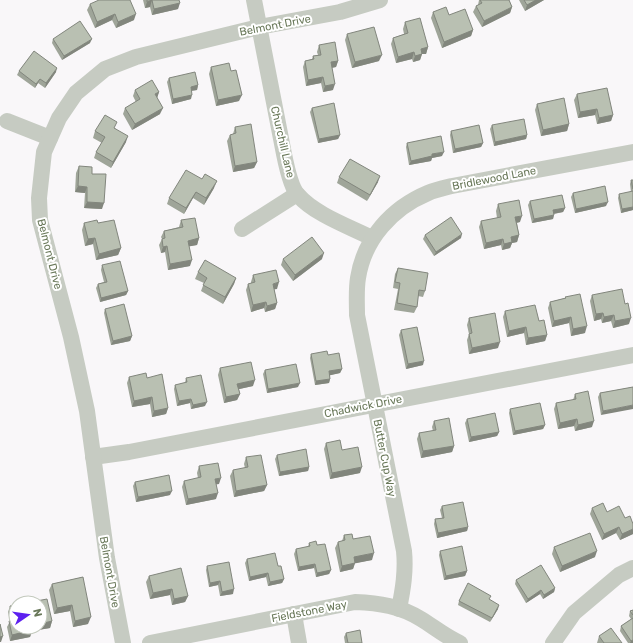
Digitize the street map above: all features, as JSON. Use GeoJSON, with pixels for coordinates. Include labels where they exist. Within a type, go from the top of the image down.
{"type":"FeatureCollection","features":[{"type":"Feature","properties":{"kind":"street","name":"Churchill Lane"},"geometry":{"type":"LineString","coordinates":[[254,0],[284,154],[289,174],[297,194],[315,210],[372,238]]}},
{"type":"Feature","properties":{"kind":"street","name":"Belmont Drive"},"geometry":{"type":"LineString","coordinates":[[123,643],[107,558],[87,411],[71,337],[40,220],[39,198],[44,152],[59,118],[76,94],[105,69],[136,57],[259,27],[340,12],[380,0]]}},
{"type":"Feature","properties":{"kind":"street"},"geometry":{"type":"LineString","coordinates":[[7,121],[50,138]]}},
{"type":"Feature","properties":{"kind":"street","name":"Bridlewood Lane"},"geometry":{"type":"LineString","coordinates":[[372,238],[386,220],[405,205],[429,192],[452,186],[633,152]]}},
{"type":"Feature","properties":{"kind":"street"},"geometry":{"type":"LineString","coordinates":[[242,229],[297,194]]}},
{"type":"Feature","properties":{"kind":"street","name":"Butter Cup Way"},"geometry":{"type":"LineString","coordinates":[[372,238],[361,264],[358,277],[356,295],[357,315],[404,551],[404,587],[399,608]]}},
{"type":"Feature","properties":{"kind":"street","name":"Chadwick Drive"},"geometry":{"type":"LineString","coordinates":[[93,457],[129,452],[633,355]]}},
{"type":"Feature","properties":{"kind":"street"},"geometry":{"type":"LineString","coordinates":[[553,643],[574,613],[618,575],[633,568]]}},
{"type":"Feature","properties":{"kind":"street","name":"Fieldstone Way"},"geometry":{"type":"LineString","coordinates":[[150,643],[355,602],[374,603],[399,608],[420,618],[449,638],[460,643]]}},
{"type":"Feature","properties":{"kind":"street"},"geometry":{"type":"LineString","coordinates":[[294,614],[299,643]]}},
{"type":"Feature","properties":{"kind":"building"},"geometry":{"type":"Polygon","coordinates":[[[99,0],[130,0],[136,14],[118,22],[115,14],[97,22],[90,4],[99,0]]]}},
{"type":"Feature","properties":{"kind":"building"},"geometry":{"type":"Polygon","coordinates":[[[152,0],[179,0],[180,3],[154,9],[152,0]]]}},
{"type":"Feature","properties":{"kind":"building"},"geometry":{"type":"Polygon","coordinates":[[[480,0],[509,0],[512,7],[484,21],[476,6],[482,3],[480,0]]]}},
{"type":"Feature","properties":{"kind":"building"},"geometry":{"type":"Polygon","coordinates":[[[524,0],[536,0],[527,5],[524,0]]]}},
{"type":"Feature","properties":{"kind":"building"},"geometry":{"type":"Polygon","coordinates":[[[446,7],[449,15],[465,9],[473,30],[444,42],[433,12],[446,7]]]}},
{"type":"Feature","properties":{"kind":"building"},"geometry":{"type":"Polygon","coordinates":[[[420,18],[428,47],[421,49],[422,54],[415,56],[414,52],[398,57],[393,38],[408,33],[405,22],[420,18]]]}},
{"type":"Feature","properties":{"kind":"building"},"geometry":{"type":"Polygon","coordinates":[[[80,21],[92,39],[64,56],[53,39],[80,21]]]}},
{"type":"Feature","properties":{"kind":"building"},"geometry":{"type":"Polygon","coordinates":[[[374,27],[382,55],[355,62],[347,34],[374,27]]]}},
{"type":"Feature","properties":{"kind":"building"},"geometry":{"type":"Polygon","coordinates":[[[335,42],[338,61],[331,62],[335,84],[325,86],[323,77],[308,80],[305,61],[314,59],[313,56],[321,55],[319,45],[335,42]]]}},
{"type":"Feature","properties":{"kind":"building"},"geometry":{"type":"Polygon","coordinates":[[[34,51],[57,68],[46,83],[40,79],[36,84],[19,71],[34,51]]]}},
{"type":"Feature","properties":{"kind":"building"},"geometry":{"type":"Polygon","coordinates":[[[229,63],[231,71],[236,70],[242,95],[218,100],[211,67],[229,63]]]}},
{"type":"Feature","properties":{"kind":"building"},"geometry":{"type":"Polygon","coordinates":[[[195,72],[198,85],[191,87],[192,95],[173,99],[169,78],[195,72]]]}},
{"type":"Feature","properties":{"kind":"building"},"geometry":{"type":"Polygon","coordinates":[[[152,80],[159,92],[155,94],[163,108],[135,124],[125,108],[140,99],[135,90],[152,80]]]}},
{"type":"Feature","properties":{"kind":"building"},"geometry":{"type":"Polygon","coordinates":[[[607,88],[613,115],[599,118],[597,109],[580,112],[577,94],[607,88]]]}},
{"type":"Feature","properties":{"kind":"building"},"geometry":{"type":"Polygon","coordinates":[[[564,98],[569,124],[543,130],[537,104],[564,98]]]}},
{"type":"Feature","properties":{"kind":"building"},"geometry":{"type":"Polygon","coordinates":[[[334,103],[340,135],[319,139],[312,108],[334,103]]]}},
{"type":"Feature","properties":{"kind":"building"},"geometry":{"type":"Polygon","coordinates":[[[105,115],[117,122],[114,128],[128,136],[113,162],[96,152],[105,137],[95,131],[105,115]]]}},
{"type":"Feature","properties":{"kind":"building"},"geometry":{"type":"Polygon","coordinates":[[[524,119],[527,135],[495,142],[492,125],[524,119]]]}},
{"type":"Feature","properties":{"kind":"building"},"geometry":{"type":"Polygon","coordinates":[[[251,124],[257,162],[235,166],[230,135],[236,133],[235,127],[251,124]]]}},
{"type":"Feature","properties":{"kind":"building"},"geometry":{"type":"Polygon","coordinates":[[[479,125],[483,143],[455,149],[451,131],[479,125]]]}},
{"type":"Feature","properties":{"kind":"building"},"geometry":{"type":"Polygon","coordinates":[[[441,136],[444,152],[432,154],[432,156],[411,161],[407,143],[441,136]]]}},
{"type":"Feature","properties":{"kind":"building"},"geometry":{"type":"Polygon","coordinates":[[[350,159],[380,176],[370,195],[339,177],[350,159]]]}},
{"type":"Feature","properties":{"kind":"building"},"geometry":{"type":"Polygon","coordinates":[[[79,166],[92,167],[92,174],[106,174],[104,203],[87,202],[87,187],[78,186],[79,166]]]}},
{"type":"Feature","properties":{"kind":"building"},"geometry":{"type":"Polygon","coordinates":[[[186,170],[202,179],[205,174],[217,181],[206,198],[196,192],[186,208],[169,198],[186,170]]]}},
{"type":"Feature","properties":{"kind":"building"},"geometry":{"type":"Polygon","coordinates":[[[605,186],[608,202],[576,209],[573,193],[605,186]]]}},
{"type":"Feature","properties":{"kind":"building"},"geometry":{"type":"Polygon","coordinates":[[[633,191],[633,207],[622,209],[619,194],[633,191]]]}},
{"type":"Feature","properties":{"kind":"building"},"geometry":{"type":"Polygon","coordinates":[[[562,195],[565,208],[553,210],[554,215],[534,219],[530,201],[562,195]]]}},
{"type":"Feature","properties":{"kind":"building"},"geometry":{"type":"Polygon","coordinates":[[[519,200],[522,216],[515,217],[519,235],[511,237],[512,242],[504,244],[503,239],[486,243],[481,221],[501,217],[498,204],[519,200]]]}},
{"type":"Feature","properties":{"kind":"building"},"geometry":{"type":"Polygon","coordinates":[[[451,217],[462,234],[436,252],[425,235],[451,217]]]}},
{"type":"Feature","properties":{"kind":"building"},"geometry":{"type":"Polygon","coordinates":[[[195,218],[199,238],[188,241],[192,260],[170,264],[167,246],[163,247],[162,239],[165,238],[164,231],[183,227],[181,220],[195,218]]]}},
{"type":"Feature","properties":{"kind":"building"},"geometry":{"type":"Polygon","coordinates":[[[97,220],[98,223],[114,220],[121,248],[99,254],[95,238],[88,239],[84,223],[97,220]]]}},
{"type":"Feature","properties":{"kind":"building"},"geometry":{"type":"Polygon","coordinates":[[[312,237],[324,253],[295,275],[283,259],[312,237]]]}},
{"type":"Feature","properties":{"kind":"building"},"geometry":{"type":"Polygon","coordinates":[[[205,260],[236,278],[225,297],[203,285],[207,278],[198,272],[205,260]]]}},
{"type":"Feature","properties":{"kind":"building"},"geometry":{"type":"Polygon","coordinates":[[[120,261],[128,291],[101,298],[98,284],[107,282],[102,265],[120,261]]]}},
{"type":"Feature","properties":{"kind":"building"},"geometry":{"type":"Polygon","coordinates":[[[398,268],[428,273],[425,291],[419,290],[417,307],[397,303],[400,283],[395,282],[398,268]]]}},
{"type":"Feature","properties":{"kind":"building"},"geometry":{"type":"Polygon","coordinates":[[[276,270],[279,282],[273,284],[277,303],[267,306],[266,302],[253,305],[248,284],[255,282],[253,275],[276,270]]]}},
{"type":"Feature","properties":{"kind":"building"},"geometry":{"type":"Polygon","coordinates":[[[622,289],[625,304],[628,303],[631,318],[615,321],[614,315],[604,317],[603,313],[596,314],[592,295],[622,289]]]}},
{"type":"Feature","properties":{"kind":"building"},"geometry":{"type":"Polygon","coordinates":[[[580,294],[587,326],[573,329],[571,317],[554,321],[550,302],[580,294]]]}},
{"type":"Feature","properties":{"kind":"building"},"geometry":{"type":"Polygon","coordinates":[[[124,304],[132,336],[113,341],[105,309],[124,304]]]}},
{"type":"Feature","properties":{"kind":"building"},"geometry":{"type":"Polygon","coordinates":[[[535,305],[539,321],[544,320],[547,335],[528,338],[526,327],[509,331],[505,311],[535,305]]]}},
{"type":"Feature","properties":{"kind":"building"},"geometry":{"type":"Polygon","coordinates":[[[495,313],[500,342],[472,348],[469,334],[472,333],[469,318],[495,313]]]}},
{"type":"Feature","properties":{"kind":"building"},"geometry":{"type":"Polygon","coordinates":[[[417,327],[424,361],[408,364],[401,330],[417,327]]]}},
{"type":"Feature","properties":{"kind":"building"},"geometry":{"type":"Polygon","coordinates":[[[327,351],[328,355],[339,353],[342,369],[329,371],[330,379],[316,381],[311,354],[327,351]]]}},
{"type":"Feature","properties":{"kind":"building"},"geometry":{"type":"Polygon","coordinates":[[[251,362],[255,380],[237,384],[240,394],[226,397],[220,368],[251,362]]]}},
{"type":"Feature","properties":{"kind":"building"},"geometry":{"type":"Polygon","coordinates":[[[296,364],[300,383],[268,389],[265,370],[296,364]]]}},
{"type":"Feature","properties":{"kind":"building"},"geometry":{"type":"Polygon","coordinates":[[[146,373],[147,378],[162,374],[168,408],[154,411],[152,397],[134,401],[129,377],[146,373]]]}},
{"type":"Feature","properties":{"kind":"building"},"geometry":{"type":"Polygon","coordinates":[[[201,375],[207,402],[193,405],[191,399],[179,401],[175,385],[187,382],[186,378],[201,375]]]}},
{"type":"Feature","properties":{"kind":"building"},"geometry":{"type":"Polygon","coordinates":[[[633,387],[633,405],[603,411],[600,393],[633,387]]]}},
{"type":"Feature","properties":{"kind":"building"},"geometry":{"type":"Polygon","coordinates":[[[588,391],[594,421],[578,425],[577,419],[560,423],[556,403],[576,399],[575,394],[588,391]]]}},
{"type":"Feature","properties":{"kind":"building"},"geometry":{"type":"Polygon","coordinates":[[[540,403],[545,425],[515,431],[510,409],[540,403]]]}},
{"type":"Feature","properties":{"kind":"building"},"geometry":{"type":"Polygon","coordinates":[[[495,413],[499,432],[471,437],[467,419],[495,413]]]}},
{"type":"Feature","properties":{"kind":"building"},"geometry":{"type":"Polygon","coordinates":[[[449,418],[454,446],[423,451],[419,433],[436,430],[434,421],[449,418]]]}},
{"type":"Feature","properties":{"kind":"building"},"geometry":{"type":"Polygon","coordinates":[[[340,440],[342,450],[358,447],[362,467],[332,473],[326,443],[340,440]]]}},
{"type":"Feature","properties":{"kind":"building"},"geometry":{"type":"Polygon","coordinates":[[[306,449],[309,467],[280,472],[277,455],[306,449]]]}},
{"type":"Feature","properties":{"kind":"building"},"geometry":{"type":"Polygon","coordinates":[[[261,455],[267,485],[236,491],[233,470],[248,467],[246,457],[261,455]]]}},
{"type":"Feature","properties":{"kind":"building"},"geometry":{"type":"Polygon","coordinates":[[[218,463],[221,478],[215,479],[218,493],[188,499],[184,481],[201,477],[199,466],[218,463]]]}},
{"type":"Feature","properties":{"kind":"building"},"geometry":{"type":"Polygon","coordinates":[[[169,475],[172,491],[138,497],[135,482],[169,475]]]}},
{"type":"Feature","properties":{"kind":"building"},"geometry":{"type":"Polygon","coordinates":[[[463,502],[468,527],[438,533],[435,519],[444,518],[442,506],[463,502]]]}},
{"type":"Feature","properties":{"kind":"building"},"geometry":{"type":"Polygon","coordinates":[[[603,503],[607,512],[619,506],[625,518],[630,516],[633,529],[622,534],[619,527],[604,534],[592,508],[603,503]]]}},
{"type":"Feature","properties":{"kind":"building"},"geometry":{"type":"Polygon","coordinates":[[[590,533],[597,551],[562,566],[554,547],[590,533]]]}},
{"type":"Feature","properties":{"kind":"building"},"geometry":{"type":"Polygon","coordinates":[[[352,534],[353,539],[370,536],[374,553],[354,557],[355,563],[342,566],[338,542],[345,540],[344,535],[352,534]]]}},
{"type":"Feature","properties":{"kind":"building"},"geometry":{"type":"Polygon","coordinates":[[[316,541],[317,545],[325,544],[331,570],[317,573],[315,564],[299,567],[296,549],[310,546],[309,543],[316,541]]]}},
{"type":"Feature","properties":{"kind":"building"},"geometry":{"type":"Polygon","coordinates":[[[462,546],[467,571],[446,576],[440,551],[462,546]]]}},
{"type":"Feature","properties":{"kind":"building"},"geometry":{"type":"Polygon","coordinates":[[[275,553],[278,566],[281,566],[284,579],[270,582],[268,573],[250,577],[247,559],[275,553]]]}},
{"type":"Feature","properties":{"kind":"building"},"geometry":{"type":"Polygon","coordinates":[[[229,562],[234,589],[222,592],[220,581],[210,583],[207,566],[229,562]]]}},
{"type":"Feature","properties":{"kind":"building"},"geometry":{"type":"Polygon","coordinates":[[[541,565],[555,588],[544,595],[541,590],[528,599],[516,580],[541,565]]]}},
{"type":"Feature","properties":{"kind":"building"},"geometry":{"type":"Polygon","coordinates":[[[181,568],[188,596],[174,599],[172,589],[153,593],[149,576],[181,568]]]}},
{"type":"Feature","properties":{"kind":"building"},"geometry":{"type":"Polygon","coordinates":[[[83,577],[91,617],[75,621],[72,605],[57,608],[52,584],[83,577]]]}},
{"type":"Feature","properties":{"kind":"building"},"geometry":{"type":"Polygon","coordinates":[[[468,583],[491,596],[489,599],[499,605],[492,618],[459,601],[468,583]]]}},
{"type":"Feature","properties":{"kind":"building"},"geometry":{"type":"Polygon","coordinates":[[[48,603],[52,621],[48,622],[48,603]]]}},
{"type":"Feature","properties":{"kind":"building"},"geometry":{"type":"Polygon","coordinates":[[[633,618],[633,640],[631,641],[621,626],[633,618]]]}},
{"type":"Feature","properties":{"kind":"building"},"geometry":{"type":"Polygon","coordinates":[[[0,624],[3,636],[0,637],[0,624]]]}},
{"type":"Feature","properties":{"kind":"building"},"geometry":{"type":"Polygon","coordinates":[[[611,628],[622,643],[604,643],[599,636],[611,628]]]}},
{"type":"Feature","properties":{"kind":"building"},"geometry":{"type":"Polygon","coordinates":[[[360,630],[362,643],[348,643],[346,633],[360,630]]]}}]}
